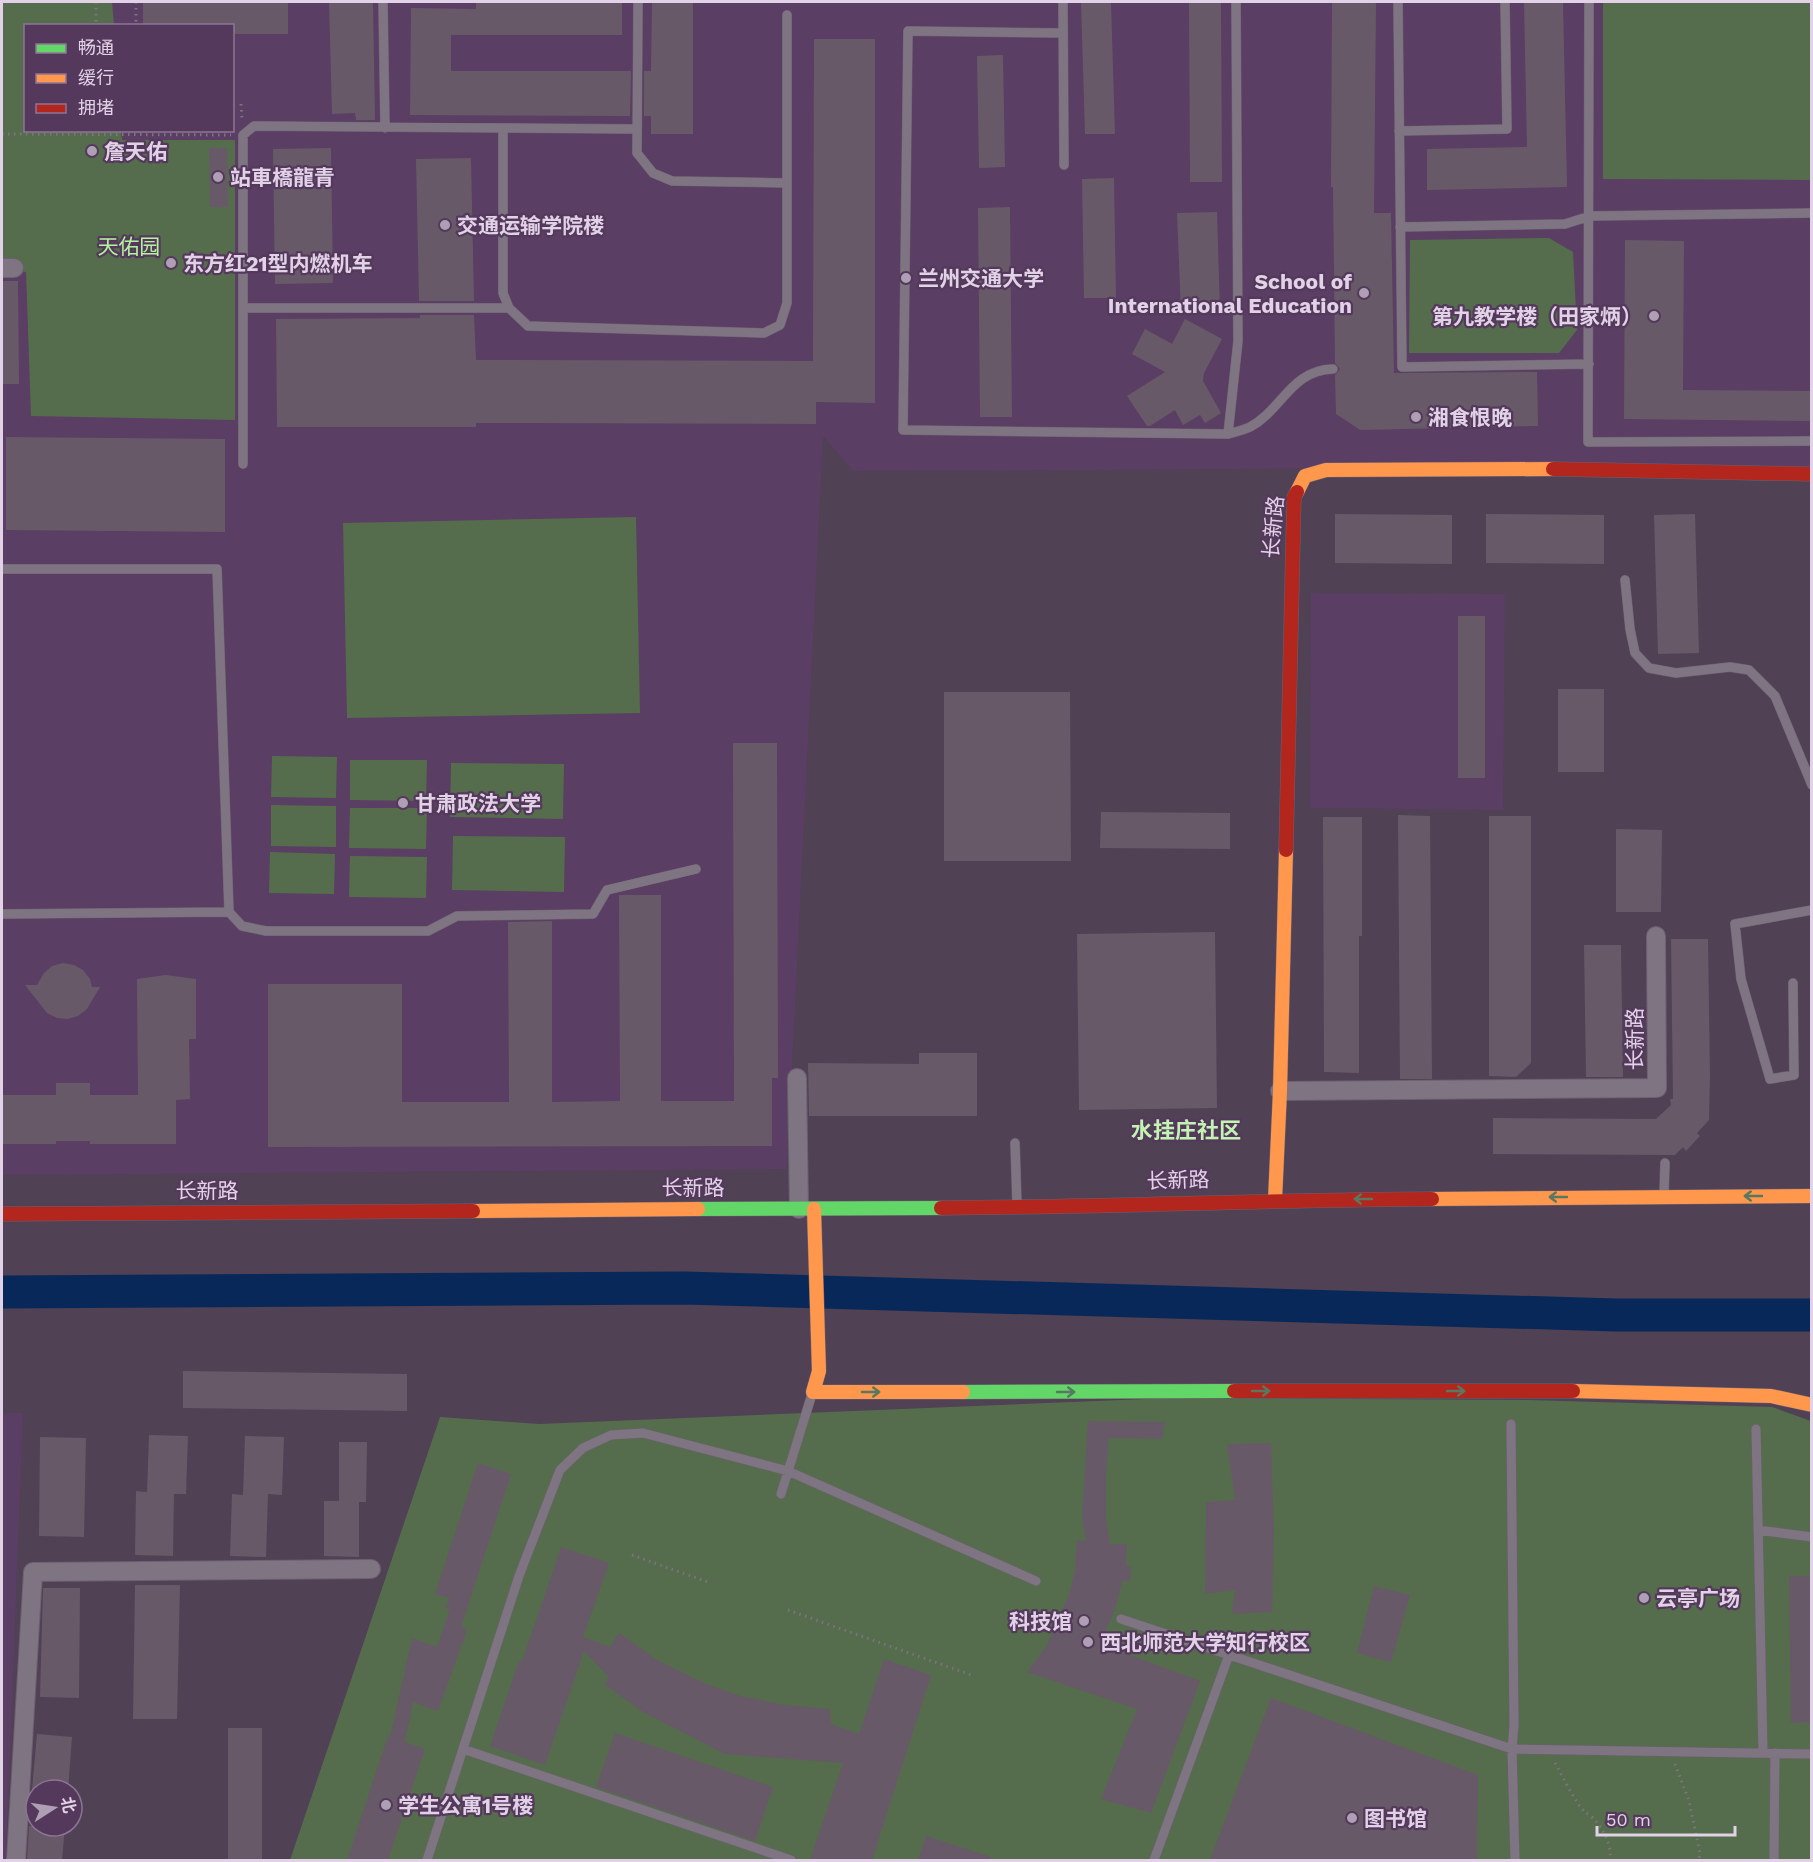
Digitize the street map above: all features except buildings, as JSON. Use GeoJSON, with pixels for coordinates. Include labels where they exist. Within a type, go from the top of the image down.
{"type":"FeatureCollection","features":[{"type":"Feature","properties":{"kind":"street","name":"长新路"},"geometry":{"type":"LineString","coordinates":[[2,1214],[1017,1207],[1275,1200],[1280,1091],[1294,497],[1305,476],[1326,470],[1577,469],[1812,474]]}},
{"type":"Feature","properties":{"kind":"street","name":"长新路"},"geometry":{"type":"LineString","coordinates":[[1280,1091],[1657,1088],[1656,936]]}},
{"type":"Feature","properties":{"kind":"street"},"geometry":{"type":"LineString","coordinates":[[797,1078],[807,1209],[816,1272],[819,1371],[813,1392],[1611,1390],[1771,1396],[1812,1405]]}},
{"type":"Feature","properties":{"kind":"street"},"geometry":{"type":"LineString","coordinates":[[1275,1200],[1812,1196]]}},
{"type":"Feature","properties":{"kind":"street"},"geometry":{"type":"LineString","coordinates":[[16,1860],[33,1572],[371,1569]]}},
{"type":"Feature","properties":{"kind":"lane"},"geometry":{"type":"LineString","coordinates":[[383,2],[385,128]]}},
{"type":"Feature","properties":{"kind":"lane"},"geometry":{"type":"LineString","coordinates":[[638,2],[637,153],[647,168],[662,178],[682,182],[786,183]]}},
{"type":"Feature","properties":{"kind":"lane"},"geometry":{"type":"LineString","coordinates":[[1063,2],[1064,165]]}},
{"type":"Feature","properties":{"kind":"lane"},"geometry":{"type":"LineString","coordinates":[[1228,435],[1238,341],[1236,2]]}},
{"type":"Feature","properties":{"kind":"lane"},"geometry":{"type":"LineString","coordinates":[[1398,2],[1400,367],[1589,364]]}},
{"type":"Feature","properties":{"kind":"lane"},"geometry":{"type":"LineString","coordinates":[[1399,131],[1507,129],[1505,2]]}},
{"type":"Feature","properties":{"kind":"lane"},"geometry":{"type":"LineString","coordinates":[[1589,2],[1588,442],[1812,441]]}},
{"type":"Feature","properties":{"kind":"lane"},"geometry":{"type":"LineString","coordinates":[[503,129],[503,292],[509,308],[528,326],[764,333],[780,325],[787,303],[787,15]]}},
{"type":"Feature","properties":{"kind":"lane"},"geometry":{"type":"LineString","coordinates":[[1063,33],[908,31],[903,430],[1228,435],[1252,426],[1299,379],[1324,369],[1333,369]]}},
{"type":"Feature","properties":{"kind":"lane"},"geometry":{"type":"LineString","coordinates":[[243,464],[243,135],[254,126],[636,129]]}},
{"type":"Feature","properties":{"kind":"lane"},"geometry":{"type":"LineString","coordinates":[[1400,226],[1565,224],[1590,216],[1812,213]]}},
{"type":"Feature","properties":{"kind":"lane"},"geometry":{"type":"LineString","coordinates":[[243,308],[509,308]]}},
{"type":"Feature","properties":{"kind":"lane"},"geometry":{"type":"LineString","coordinates":[[2,569],[217,569],[229,912],[242,926],[266,932],[428,930],[457,916],[593,914],[607,890],[696,869]]}},
{"type":"Feature","properties":{"kind":"lane"},"geometry":{"type":"LineString","coordinates":[[1625,580],[1635,653],[1649,669],[1676,673],[1730,667],[1749,670],[1775,696],[1812,785]]}},
{"type":"Feature","properties":{"kind":"lane"},"geometry":{"type":"LineString","coordinates":[[1793,983],[1794,1075],[1770,1079],[1741,979],[1735,924],[1812,910]]}},
{"type":"Feature","properties":{"kind":"lane"},"geometry":{"type":"LineString","coordinates":[[2,914],[229,912]]}},
{"type":"Feature","properties":{"kind":"lane"},"geometry":{"type":"LineString","coordinates":[[1016,1143],[1017,1207]]}},
{"type":"Feature","properties":{"kind":"lane"},"geometry":{"type":"LineString","coordinates":[[1664,1197],[1665,1164]]}},
{"type":"Feature","properties":{"kind":"lane"},"geometry":{"type":"LineString","coordinates":[[781,1494],[813,1392]]}},
{"type":"Feature","properties":{"kind":"lane"},"geometry":{"type":"LineString","coordinates":[[1511,1424],[1514,1725],[1512,1749],[1515,1860]]}},
{"type":"Feature","properties":{"kind":"lane"},"geometry":{"type":"LineString","coordinates":[[1756,1429],[1763,1753]]}},
{"type":"Feature","properties":{"kind":"lane"},"geometry":{"type":"LineString","coordinates":[[427,1860],[519,1576],[560,1470],[583,1448],[611,1435],[643,1432],[788,1471],[1036,1581]]}},
{"type":"Feature","properties":{"kind":"lane"},"geometry":{"type":"LineString","coordinates":[[1758,1530],[1812,1537]]}},
{"type":"Feature","properties":{"kind":"lane"},"geometry":{"type":"LineString","coordinates":[[1121,1618],[1512,1749],[1812,1754]]}},
{"type":"Feature","properties":{"kind":"lane"},"geometry":{"type":"LineString","coordinates":[[1154,1860],[1229,1654]]}},
{"type":"Feature","properties":{"kind":"lane"},"geometry":{"type":"LineString","coordinates":[[463,1749],[791,1860]]}},
{"type":"Feature","properties":{"kind":"lane"},"geometry":{"type":"LineString","coordinates":[[1774,1860],[1775,1753]]}},
{"type":"Feature","properties":{"kind":"path"},"geometry":{"type":"LineString","coordinates":[[96,2],[96,24]]}},
{"type":"Feature","properties":{"kind":"path"},"geometry":{"type":"LineString","coordinates":[[136,2],[136,24]]}},
{"type":"Feature","properties":{"kind":"path"},"geometry":{"type":"LineString","coordinates":[[2,134],[96,132],[243,135]]}},
{"type":"Feature","properties":{"kind":"path"},"geometry":{"type":"LineString","coordinates":[[633,1555],[708,1582]]}},
{"type":"Feature","properties":{"kind":"path"},"geometry":{"type":"LineString","coordinates":[[788,1610],[974,1676]]}},
{"type":"Feature","properties":{"kind":"path"},"geometry":{"type":"LineString","coordinates":[[1550,1749],[1574,1798],[1583,1811],[1601,1827],[1608,1844],[1609,1860]]}},
{"type":"Feature","properties":{"kind":"path"},"geometry":{"type":"LineString","coordinates":[[1672,1756],[1689,1801],[1700,1860]]}},
{"type":"Feature","properties":{"kind":"shaded area"},"geometry":{"type":"Polygon","coordinates":[[[2,2],[1811,2],[1811,466],[853,471],[823,436],[787,1169],[2,1175],[2,2]]]}},
{"type":"Feature","properties":{"kind":"shaded area"},"geometry":{"type":"Polygon","coordinates":[[[1311,593],[1505,594],[1503,810],[1310,808],[1311,593]]]}},
{"type":"Feature","properties":{"kind":"shaded area"},"geometry":{"type":"Polygon","coordinates":[[[2,1413],[23,1413],[6,1860],[2,1860],[2,1413]]]}},
{"type":"Feature","properties":{"kind":"green space","name":"天佑园"},"geometry":{"type":"Polygon","coordinates":[[[2,2],[112,2],[114,24],[24,24],[24,132],[121,132],[122,140],[235,140],[235,420],[31,416],[26,272],[2,269],[2,2]]]}},
{"type":"Feature","properties":{"kind":"green space"},"geometry":{"type":"Polygon","coordinates":[[[1603,2],[1811,2],[1811,180],[1603,179],[1603,2]]]}},
{"type":"Feature","properties":{"kind":"green space"},"geometry":{"type":"Polygon","coordinates":[[[1549,238],[1573,252],[1577,330],[1559,353],[1409,353],[1410,240],[1549,238]]]}},
{"type":"Feature","properties":{"kind":"green space"},"geometry":{"type":"Polygon","coordinates":[[[636,517],[640,713],[347,718],[343,523],[636,517]]]}},
{"type":"Feature","properties":{"kind":"green space"},"geometry":{"type":"Polygon","coordinates":[[[272,756],[337,757],[336,798],[271,797],[272,756]]]}},
{"type":"Feature","properties":{"kind":"green space"},"geometry":{"type":"Polygon","coordinates":[[[350,760],[427,760],[426,801],[350,800],[350,760]]]}},
{"type":"Feature","properties":{"kind":"green space"},"geometry":{"type":"Polygon","coordinates":[[[451,763],[564,764],[563,819],[450,817],[451,763]]]}},
{"type":"Feature","properties":{"kind":"green space"},"geometry":{"type":"Polygon","coordinates":[[[271,805],[336,806],[336,847],[271,846],[271,805]]]}},
{"type":"Feature","properties":{"kind":"green space"},"geometry":{"type":"Polygon","coordinates":[[[350,808],[427,808],[426,849],[349,848],[350,808]]]}},
{"type":"Feature","properties":{"kind":"green space"},"geometry":{"type":"Polygon","coordinates":[[[453,836],[565,837],[564,892],[452,890],[453,836]]]}},
{"type":"Feature","properties":{"kind":"green space"},"geometry":{"type":"Polygon","coordinates":[[[270,852],[335,854],[334,894],[269,893],[270,852]]]}},
{"type":"Feature","properties":{"kind":"green space"},"geometry":{"type":"Polygon","coordinates":[[[350,856],[427,857],[426,898],[349,897],[350,856]]]}},
{"type":"Feature","properties":{"kind":"green space","name":"西北师范大学知行校区"},"geometry":{"type":"Polygon","coordinates":[[[1170,1398],[1528,1400],[1772,1407],[1811,1421],[1811,1860],[290,1860],[440,1417],[539,1424],[1170,1398]]]}},
{"type":"Feature","properties":{"kind":"waterway"},"geometry":{"type":"LineString","coordinates":[[2,1292],[684,1288],[1616,1315],[1812,1315]]}},
{"type":"Feature","properties":{"kind":"traffic: fast"},"geometry":{"type":"LineString","coordinates":[[698,1209],[941,1208]]}},
{"type":"Feature","properties":{"kind":"traffic: fast"},"geometry":{"type":"LineString","coordinates":[[963,1392],[1234,1391]]}},
{"type":"Feature","properties":{"kind":"traffic: slow"},"geometry":{"type":"LineString","coordinates":[[1297,492],[1305,476],[1326,470],[1553,469]]}},
{"type":"Feature","properties":{"kind":"traffic: slow"},"geometry":{"type":"LineString","coordinates":[[1275,1200],[1286,850]]}},
{"type":"Feature","properties":{"kind":"traffic: slow"},"geometry":{"type":"LineString","coordinates":[[1432,1199],[1812,1196]]}},
{"type":"Feature","properties":{"kind":"traffic: slow"},"geometry":{"type":"LineString","coordinates":[[473,1211],[698,1209]]}},
{"type":"Feature","properties":{"kind":"traffic: slow"},"geometry":{"type":"LineString","coordinates":[[814,1209],[819,1371],[813,1392],[963,1392]]}},
{"type":"Feature","properties":{"kind":"traffic: slow"},"geometry":{"type":"LineString","coordinates":[[1573,1391],[1771,1396],[1812,1405]]}},
{"type":"Feature","properties":{"kind":"traffic: jam"},"geometry":{"type":"LineString","coordinates":[[1553,469],[1812,474]]}},
{"type":"Feature","properties":{"kind":"traffic: jam"},"geometry":{"type":"LineString","coordinates":[[1286,850],[1294,497],[1297,492]]}},
{"type":"Feature","properties":{"kind":"traffic: jam"},"geometry":{"type":"LineString","coordinates":[[941,1208],[1432,1199]]}},
{"type":"Feature","properties":{"kind":"traffic: jam"},"geometry":{"type":"LineString","coordinates":[[2,1214],[473,1211]]}},
{"type":"Feature","properties":{"kind":"traffic: jam"},"geometry":{"type":"LineString","coordinates":[[1234,1391],[1573,1391]]}},
{"type":"Feature","properties":{"kind":"place","name":"詹天佑"},"geometry":{"type":"Point","coordinates":[92,151]}},
{"type":"Feature","properties":{"kind":"place","name":"站車橋龍青"},"geometry":{"type":"Point","coordinates":[218,177]}},
{"type":"Feature","properties":{"kind":"place","name":"交通运输学院楼"},"geometry":{"type":"Point","coordinates":[445,225]}},
{"type":"Feature","properties":{"kind":"place","name":"东方红21型内燃机车"},"geometry":{"type":"Point","coordinates":[171,263]}},
{"type":"Feature","properties":{"kind":"place","name":"兰州交通大学"},"geometry":{"type":"Point","coordinates":[906,278]}},
{"type":"Feature","properties":{"kind":"place","name":"School of International Education"},"geometry":{"type":"Point","coordinates":[1364,293]}},
{"type":"Feature","properties":{"kind":"place","name":"第九教学楼（田家炳）"},"geometry":{"type":"Point","coordinates":[1654,316]}},
{"type":"Feature","properties":{"kind":"place","name":"湘食恨晚"},"geometry":{"type":"Point","coordinates":[1416,417]}},
{"type":"Feature","properties":{"kind":"place","name":"甘肃政法大学"},"geometry":{"type":"Point","coordinates":[403,803]}},
{"type":"Feature","properties":{"kind":"place","name":"云亭广场"},"geometry":{"type":"Point","coordinates":[1644,1598]}},
{"type":"Feature","properties":{"kind":"place","name":"科技馆"},"geometry":{"type":"Point","coordinates":[1084,1621]}},
{"type":"Feature","properties":{"kind":"place","name":"西北师范大学知行校区"},"geometry":{"type":"Point","coordinates":[1088,1642]}},
{"type":"Feature","properties":{"kind":"place","name":"学生公寓1号楼"},"geometry":{"type":"Point","coordinates":[386,1805]}},
{"type":"Feature","properties":{"kind":"place","name":"图书馆"},"geometry":{"type":"Point","coordinates":[1352,1818]}},
{"type":"Feature","properties":{"kind":"district","name":"水挂庄社区"},"geometry":{"type":"Point","coordinates":[1186,1130]}}]}
